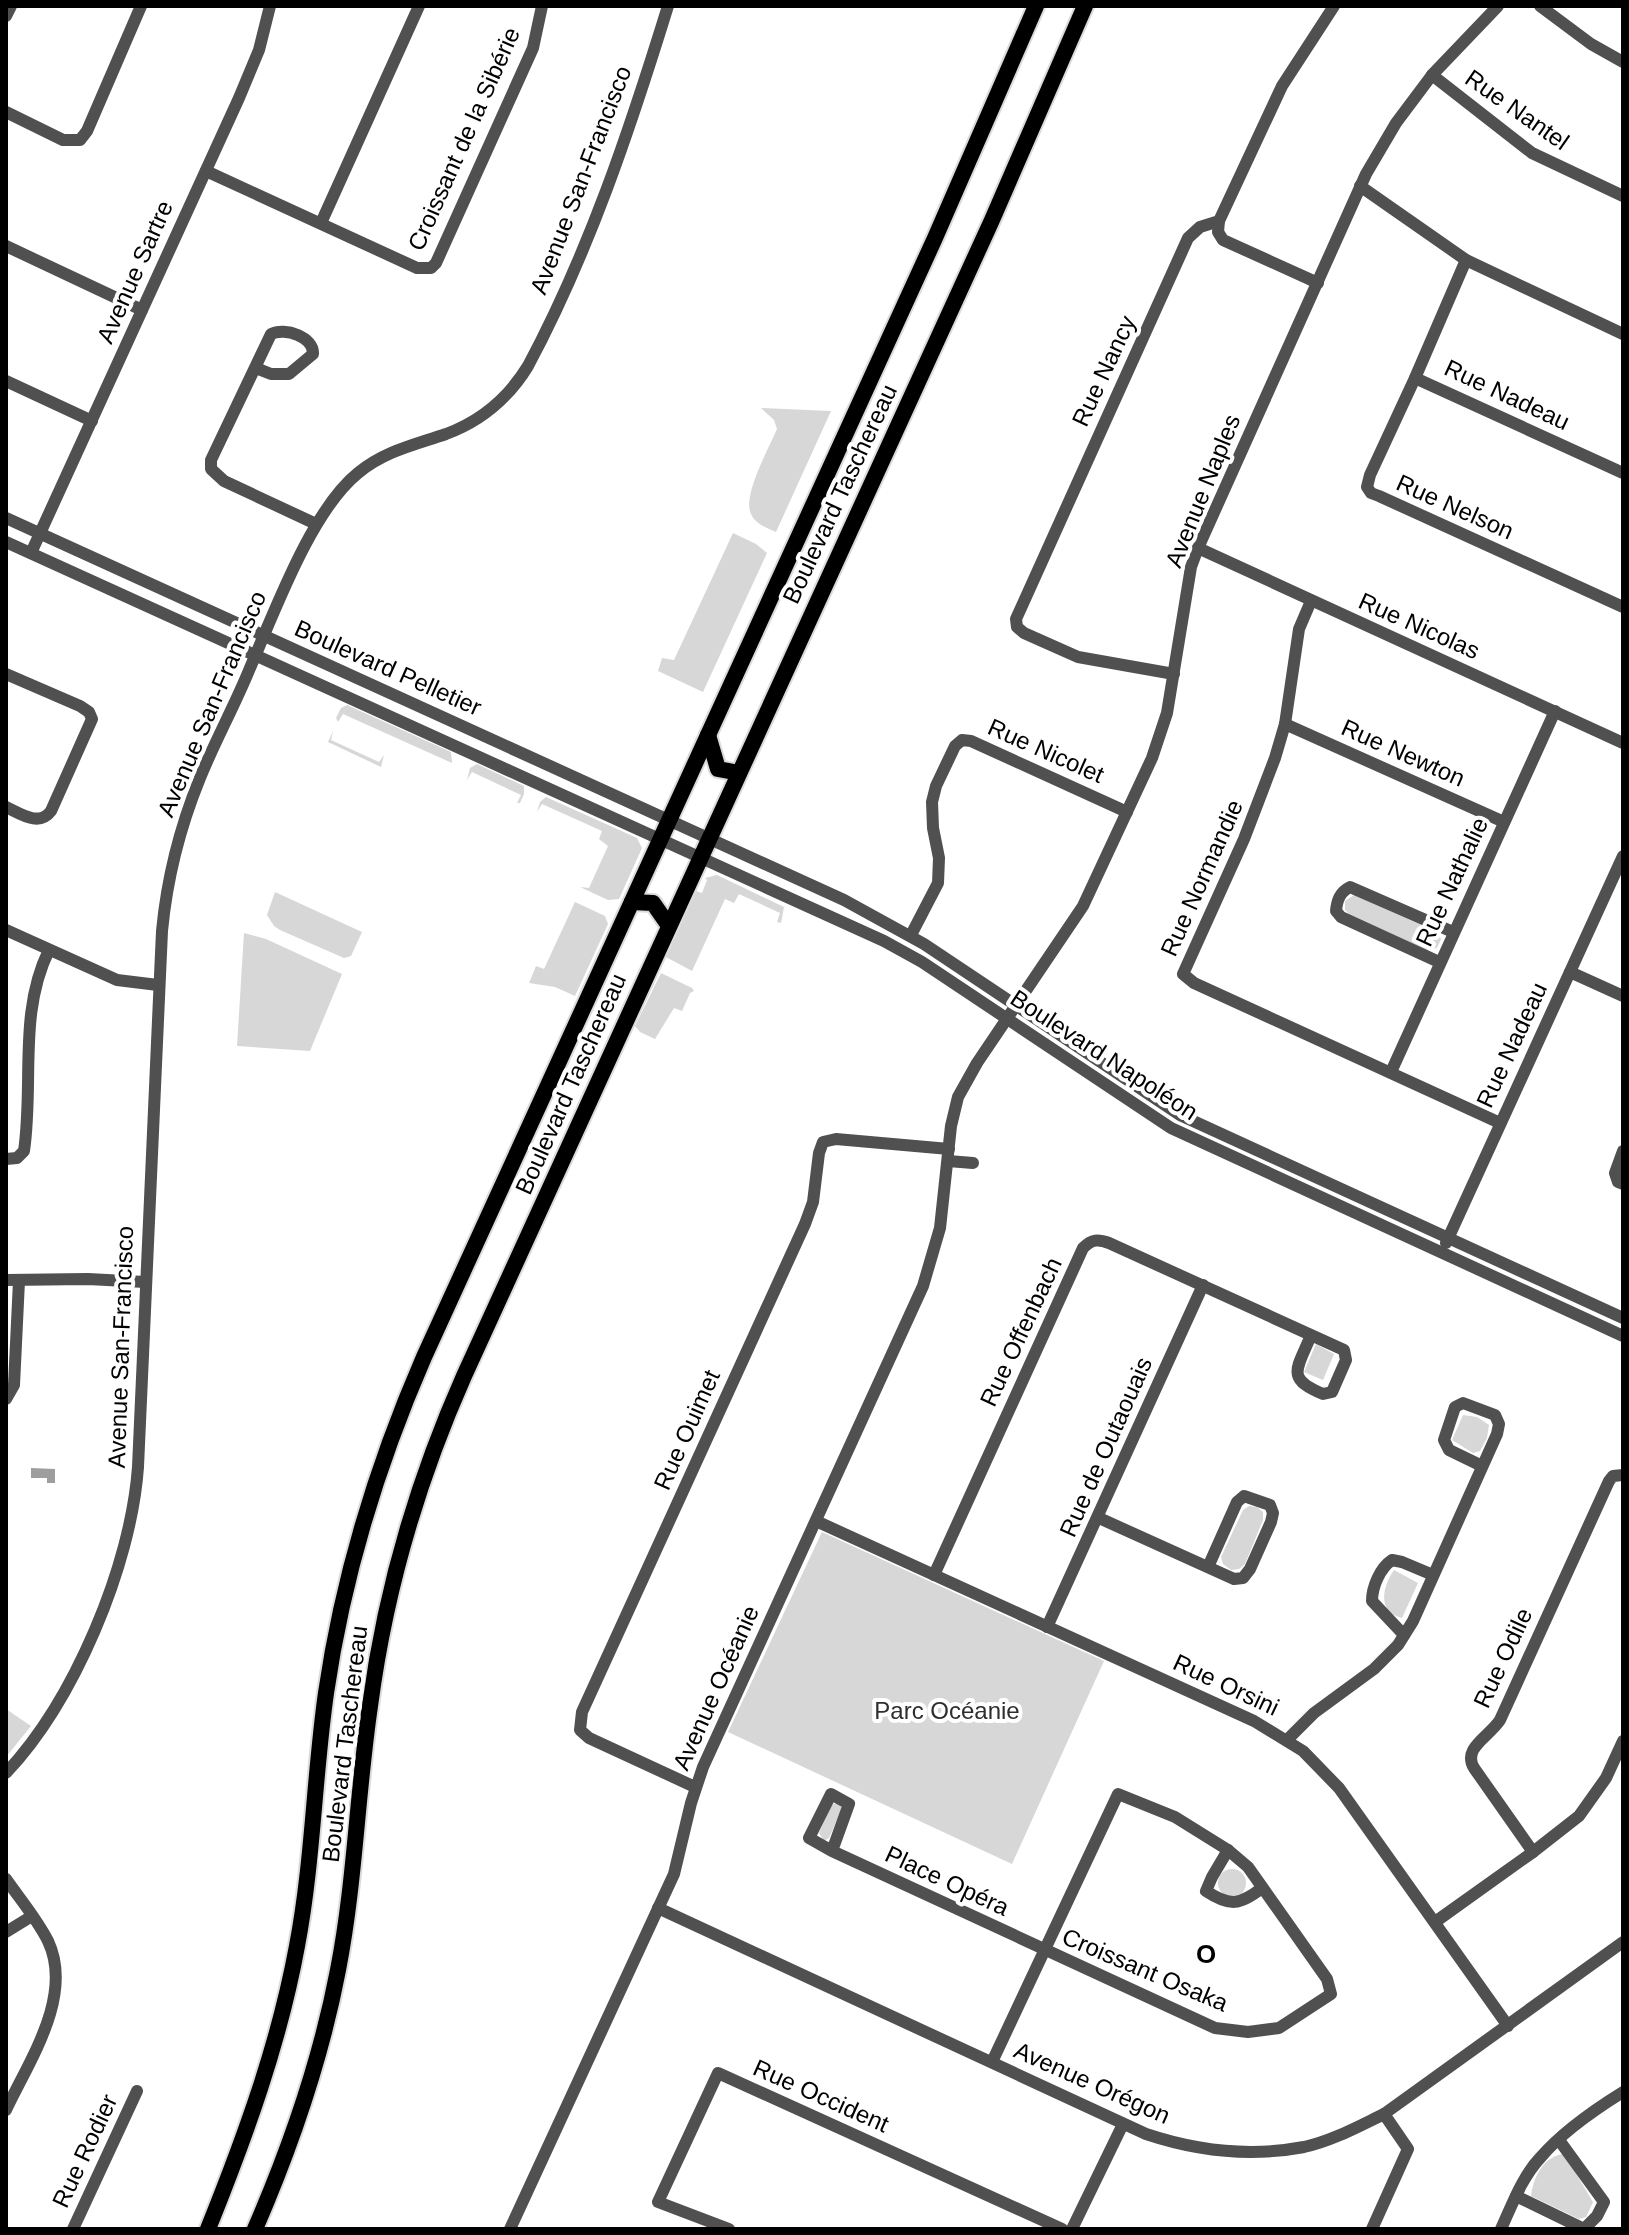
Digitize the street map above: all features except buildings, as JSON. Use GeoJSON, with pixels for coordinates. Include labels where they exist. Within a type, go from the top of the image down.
{"type":"FeatureCollection","features":[{"type":"Feature","properties":{"kind":"main road","name":"Boulevard Taschereau"},"geometry":{"type":"LineString","coordinates":[[208,2229],[254,2110],[291,1974],[308,1874],[329,1671],[349,1573],[372,1489],[424,1357],[941,225],[1036,6]]}},
{"type":"Feature","properties":{"kind":"main road","name":"Boulevard Taschereau"},"geometry":{"type":"LineString","coordinates":[[255,2229],[299,2114],[338,1973],[355,1863],[374,1678],[389,1596],[416,1501],[464,1376],[992,220],[1085,6]]}},
{"type":"Feature","properties":{"kind":"main road"},"geometry":{"type":"LineString","coordinates":[[708,735],[718,769],[739,773]]}},
{"type":"Feature","properties":{"kind":"main road"},"geometry":{"type":"LineString","coordinates":[[632,902],[653,903],[669,926]]}},
{"type":"Feature","properties":{"kind":"street"},"geometry":{"type":"LineString","coordinates":[[6,16],[11,6]]}},
{"type":"Feature","properties":{"kind":"street"},"geometry":{"type":"LineString","coordinates":[[6,112],[63,140],[80,140],[87,131],[141,6]]}},
{"type":"Feature","properties":{"kind":"street","name":"Avenue Sartre"},"geometry":{"type":"LineString","coordinates":[[31,553],[259,50],[270,6]]}},
{"type":"Feature","properties":{"kind":"street"},"geometry":{"type":"LineString","coordinates":[[321,223],[419,6]]}},
{"type":"Feature","properties":{"kind":"street","name":"Croissant de la Sibérie"},"geometry":{"type":"LineString","coordinates":[[206,171],[417,268],[431,268],[436,263],[533,48],[542,6]]}},
{"type":"Feature","properties":{"kind":"street","name":"Avenue San-Francisco"},"geometry":{"type":"LineString","coordinates":[[6,1773],[39,1734],[64,1693],[105,1603],[124,1546],[137,1484],[158,985],[165,902],[180,835],[200,777],[316,524],[339,491],[361,470],[395,450],[443,435],[471,422],[502,399],[523,374],[609,186],[668,6]]}},
{"type":"Feature","properties":{"kind":"street"},"geometry":{"type":"LineString","coordinates":[[1318,283],[1223,240],[1218,232],[1219,221],[1282,86],[1334,6]]}},
{"type":"Feature","properties":{"kind":"street","name":"Avenue Naples"},"geometry":{"type":"LineString","coordinates":[[1007,1019],[1083,906],[1161,734],[1191,567],[1360,186],[1396,123],[1432,75],[1498,6]]}},
{"type":"Feature","properties":{"kind":"street"},"geometry":{"type":"LineString","coordinates":[[1540,6],[1591,44],[1623,62]]}},
{"type":"Feature","properties":{"kind":"street","name":"Rue Nantel"},"geometry":{"type":"LineString","coordinates":[[1432,75],[1532,153],[1623,196]]}},
{"type":"Feature","properties":{"kind":"street"},"geometry":{"type":"LineString","coordinates":[[1360,186],[1466,260],[1623,334]]}},
{"type":"Feature","properties":{"kind":"street","name":"Rue Nancy"},"geometry":{"type":"LineString","coordinates":[[1174,674],[1078,657],[1024,633],[1017,627],[1016,619],[1188,238],[1200,227],[1219,221]]}},
{"type":"Feature","properties":{"kind":"street"},"geometry":{"type":"LineString","coordinates":[[6,246],[142,310]]}},
{"type":"Feature","properties":{"kind":"street","name":"Rue Nelson"},"geometry":{"type":"LineString","coordinates":[[1466,260],[1367,487],[1371,493],[1623,607]]}},
{"type":"Feature","properties":{"kind":"street"},"geometry":{"type":"LineString","coordinates":[[256,368],[271,374],[289,374],[313,354],[313,347],[309,341],[285,331],[275,331],[268,337],[211,460],[211,469],[224,481],[316,524]]}},
{"type":"Feature","properties":{"kind":"street","name":"Rue Nadeau"},"geometry":{"type":"LineString","coordinates":[[1415,378],[1623,473]]}},
{"type":"Feature","properties":{"kind":"street"},"geometry":{"type":"LineString","coordinates":[[6,381],[92,421]]}},
{"type":"Feature","properties":{"kind":"street","name":"Boulevard Pelletier"},"geometry":{"type":"LineString","coordinates":[[6,518],[708,838]]}},
{"type":"Feature","properties":{"kind":"street","name":"Boulevard Pelletier"},"geometry":{"type":"LineString","coordinates":[[6,542],[700,857]]}},
{"type":"Feature","properties":{"kind":"street","name":"Rue Nicolas"},"geometry":{"type":"LineString","coordinates":[[1198,548],[1623,743]]}},
{"type":"Feature","properties":{"kind":"street","name":"Rue Normandie"},"geometry":{"type":"LineString","coordinates":[[1311,601],[1296,643],[1285,724],[1263,795],[1183,974],[1194,983],[1500,1123]]}},
{"type":"Feature","properties":{"kind":"street"},"geometry":{"type":"LineString","coordinates":[[6,674],[80,706],[89,712],[92,719],[51,811],[45,818],[37,820],[6,807]]}},
{"type":"Feature","properties":{"kind":"street"},"geometry":{"type":"LineString","coordinates":[[383,714],[392,694]]}},
{"type":"Feature","properties":{"kind":"street","name":"Rue Nathalie"},"geometry":{"type":"LineString","coordinates":[[1391,1072],[1555,711]]}},
{"type":"Feature","properties":{"kind":"street","name":"Rue Newton"},"geometry":{"type":"LineString","coordinates":[[1285,724],[1504,822]]}},
{"type":"Feature","properties":{"kind":"street","name":"Rue Nicolet"},"geometry":{"type":"LineString","coordinates":[[911,935],[938,883],[939,858],[932,810],[934,794],[955,746],[962,740],[971,741],[1127,812]]}},
{"type":"Feature","properties":{"kind":"street"},"geometry":{"type":"LineString","coordinates":[[539,785],[549,765]]}},
{"type":"Feature","properties":{"kind":"street","name":"Boulevard Napoléon"},"geometry":{"type":"LineString","coordinates":[[708,838],[808,882],[911,935],[1180,1115],[1623,1318]]}},
{"type":"Feature","properties":{"kind":"street","name":"Rue Nadeau"},"geometry":{"type":"LineString","coordinates":[[1441,1253],[1623,856]]}},
{"type":"Feature","properties":{"kind":"street","name":"Boulevard Napoléon"},"geometry":{"type":"LineString","coordinates":[[700,857],[899,948],[1171,1128],[1623,1336]]}},
{"type":"Feature","properties":{"kind":"street"},"geometry":{"type":"LineString","coordinates":[[799,901],[808,882]]}},
{"type":"Feature","properties":{"kind":"street"},"geometry":{"type":"LineString","coordinates":[[1439,962],[1341,917],[1336,911],[1336,903],[1343,891],[1350,887],[1453,932]]}},
{"type":"Feature","properties":{"kind":"street"},"geometry":{"type":"LineString","coordinates":[[6,930],[117,980],[158,985]]}},
{"type":"Feature","properties":{"kind":"street"},"geometry":{"type":"LineString","coordinates":[[6,1159],[17,1158],[24,1151],[31,1007],[36,979],[49,950]]}},
{"type":"Feature","properties":{"kind":"street"},"geometry":{"type":"LineString","coordinates":[[1570,972],[1623,996]]}},
{"type":"Feature","properties":{"kind":"street","name":"Avenue Océanie"},"geometry":{"type":"LineString","coordinates":[[510,2229],[679,1859],[695,1787],[927,1274],[940,1228],[953,1113],[958,1097],[969,1074],[1007,1019]]}},
{"type":"Feature","properties":{"kind":"street","name":"Rue Ouimet"},"geometry":{"type":"LineString","coordinates":[[695,1787],[589,1738],[580,1730],[582,1712],[805,1224],[813,1202],[823,1142],[836,1139],[948,1155]]}},
{"type":"Feature","properties":{"kind":"street"},"geometry":{"type":"LineString","coordinates":[[1623,1151],[1615,1173],[1618,1182],[1623,1184]]}},
{"type":"Feature","properties":{"kind":"street"},"geometry":{"type":"LineString","coordinates":[[948,1155],[973,1163]]}},
{"type":"Feature","properties":{"kind":"street","name":"Rue Offenbach"},"geometry":{"type":"LineString","coordinates":[[934,1575],[1083,1248],[1090,1241],[1100,1240],[1203,1285],[1344,1350],[1346,1360],[1332,1392],[1323,1394],[1298,1380],[1297,1370],[1311,1335]]}},
{"type":"Feature","properties":{"kind":"street"},"geometry":{"type":"LineString","coordinates":[[6,1399],[14,1385],[12,1281],[88,1279],[145,1282]]}},
{"type":"Feature","properties":{"kind":"street","name":"Rue de Outaouais"},"geometry":{"type":"LineString","coordinates":[[1047,1627],[1203,1285]]}},
{"type":"Feature","properties":{"kind":"street"},"geometry":{"type":"LineString","coordinates":[[1287,1740],[1314,1713],[1374,1669],[1404,1635],[1497,1434],[1499,1424],[1495,1415],[1463,1403],[1455,1407],[1444,1440],[1449,1450],[1482,1466]]}},
{"type":"Feature","properties":{"kind":"street","name":"Rue Odile"},"geometry":{"type":"LineString","coordinates":[[1533,1852],[1474,1768],[1469,1760],[1470,1753],[1500,1720],[1609,1481],[1613,1476],[1623,1475]]}},
{"type":"Feature","properties":{"kind":"street"},"geometry":{"type":"LineString","coordinates":[[1099,1518],[1234,1579],[1243,1578],[1250,1569],[1271,1522],[1273,1513],[1270,1505],[1244,1496],[1237,1502],[1208,1567]]}},
{"type":"Feature","properties":{"kind":"street","name":"Rue Orsini"},"geometry":{"type":"LineString","coordinates":[[816,1521],[1254,1721],[1287,1740],[1309,1757],[1339,1788],[1508,2026]]}},
{"type":"Feature","properties":{"kind":"street"},"geometry":{"type":"LineString","coordinates":[[1404,1635],[1372,1601],[1372,1593],[1385,1565],[1392,1560],[1402,1562],[1433,1575]]}},
{"type":"Feature","properties":{"kind":"street"},"geometry":{"type":"LineString","coordinates":[[1435,1922],[1564,1830],[1589,1803],[1606,1778],[1623,1741]]}},
{"type":"Feature","properties":{"kind":"street","name":"Croissant Osaka"},"geometry":{"type":"LineString","coordinates":[[992,2062],[1044,1951],[1118,1794],[1175,1817],[1228,1850],[1248,1867],[1327,1979],[1331,1994],[1279,2028],[1248,2032],[1215,2028],[1044,1951]]}},
{"type":"Feature","properties":{"kind":"street"},"geometry":{"type":"LineString","coordinates":[[1228,1850],[1206,1891],[1229,1903],[1246,1901],[1262,1888]]}},
{"type":"Feature","properties":{"kind":"street","name":"Place Opéra"},"geometry":{"type":"LineString","coordinates":[[832,1851],[1044,1951]]}},
{"type":"Feature","properties":{"kind":"street"},"geometry":{"type":"LineString","coordinates":[[6,1879],[51,1950],[56,1972],[56,1995],[47,2021],[11,2086],[6,2110]]}},
{"type":"Feature","properties":{"kind":"street","name":"Avenue Orégon"},"geometry":{"type":"LineString","coordinates":[[658,1908],[1123,2124],[1181,2145],[1223,2152],[1305,2147],[1345,2133],[1384,2114],[1623,1942]]}},
{"type":"Feature","properties":{"kind":"street"},"geometry":{"type":"LineString","coordinates":[[6,1932],[32,1916]]}},
{"type":"Feature","properties":{"kind":"street","name":"Rue Occident"},"geometry":{"type":"LineString","coordinates":[[729,2229],[658,2202],[718,2073],[1062,2229]]}},
{"type":"Feature","properties":{"kind":"street","name":"Rue Rodier"},"geometry":{"type":"LineString","coordinates":[[73,2229],[137,2091]]}},
{"type":"Feature","properties":{"kind":"street"},"geometry":{"type":"LineString","coordinates":[[1501,2229],[1538,2159],[1623,2092]]}},
{"type":"Feature","properties":{"kind":"street"},"geometry":{"type":"LineString","coordinates":[[1372,2229],[1408,2149],[1384,2114]]}},
{"type":"Feature","properties":{"kind":"street"},"geometry":{"type":"LineString","coordinates":[[1072,2229],[1123,2124]]}},
{"type":"Feature","properties":{"kind":"street"},"geometry":{"type":"LineString","coordinates":[[1516,2196],[1584,2229],[1597,2216],[1604,2202],[1559,2140]]}},
{"type":"Feature","properties":{"kind":"green space"},"geometry":{"type":"Polygon","coordinates":[[[761,408],[831,411],[776,532],[755,520],[749,506],[753,484],[777,429],[774,420],[761,408]]]}},
{"type":"Feature","properties":{"kind":"green space"},"geometry":{"type":"Polygon","coordinates":[[[733,533],[767,553],[703,692],[658,671],[662,658],[674,660],[733,533]]]}},
{"type":"Feature","properties":{"kind":"green space"},"geometry":{"type":"Polygon","coordinates":[[[347,705],[451,752],[452,763],[343,714],[338,722],[336,718],[341,708],[347,705]]]}},
{"type":"Feature","properties":{"kind":"green space"},"geometry":{"type":"Polygon","coordinates":[[[333,731],[331,740],[379,762],[384,755],[381,767],[328,742],[333,731]]]}},
{"type":"Feature","properties":{"kind":"green space"},"geometry":{"type":"Polygon","coordinates":[[[477,764],[524,786],[520,803],[517,803],[521,795],[472,772],[467,780],[470,768],[477,764]]]}},
{"type":"Feature","properties":{"kind":"green space"},"geometry":{"type":"Polygon","coordinates":[[[546,797],[637,838],[642,848],[619,899],[608,900],[580,887],[589,888],[608,846],[599,839],[602,831],[542,804],[537,812],[540,802],[546,797]]]}},
{"type":"Feature","properties":{"kind":"green space"},"geometry":{"type":"Polygon","coordinates":[[[717,875],[784,907],[781,923],[777,922],[780,913],[739,894],[734,903],[725,899],[692,971],[666,957],[696,891],[702,893],[705,878],[717,875]]]}},
{"type":"Feature","properties":{"kind":"green space"},"geometry":{"type":"Polygon","coordinates":[[[275,892],[362,932],[351,956],[344,958],[274,926],[267,915],[275,892]]]}},
{"type":"Feature","properties":{"kind":"green space"},"geometry":{"type":"Polygon","coordinates":[[[1354,895],[1437,932],[1441,939],[1437,948],[1427,950],[1349,914],[1345,910],[1345,901],[1354,895]]]}},
{"type":"Feature","properties":{"kind":"green space"},"geometry":{"type":"Polygon","coordinates":[[[575,902],[605,916],[608,924],[575,996],[555,987],[529,983],[536,966],[544,969],[575,902]]]}},
{"type":"Feature","properties":{"kind":"green space"},"geometry":{"type":"Polygon","coordinates":[[[244,933],[266,939],[342,974],[310,1051],[237,1046],[244,933]]]}},
{"type":"Feature","properties":{"kind":"green space"},"geometry":{"type":"Polygon","coordinates":[[[661,973],[694,991],[690,993],[682,1011],[674,1008],[655,1039],[635,1026],[661,973]]]}},
{"type":"Feature","properties":{"kind":"green space"},"geometry":{"type":"Polygon","coordinates":[[[1316,1344],[1334,1354],[1323,1380],[1304,1372],[1316,1344]]]}},
{"type":"Feature","properties":{"kind":"green space"},"geometry":{"type":"Polygon","coordinates":[[[1463,1415],[1477,1417],[1489,1425],[1480,1451],[1473,1453],[1452,1440],[1463,1415]]]}},
{"type":"Feature","properties":{"kind":"green space"},"geometry":{"type":"Polygon","coordinates":[[[1249,1506],[1263,1512],[1263,1520],[1245,1564],[1231,1570],[1223,1564],[1221,1557],[1243,1510],[1249,1506]]]}},
{"type":"Feature","properties":{"kind":"green space","name":"Parc Océanie"},"geometry":{"type":"Polygon","coordinates":[[[822,1532],[1104,1661],[1012,1864],[728,1732],[822,1532]]]}},
{"type":"Feature","properties":{"kind":"green space"},"geometry":{"type":"Polygon","coordinates":[[[1394,1570],[1418,1583],[1402,1618],[1394,1615],[1385,1605],[1385,1591],[1394,1570]]]}},
{"type":"Feature","properties":{"kind":"green space"},"geometry":{"type":"Polygon","coordinates":[[[6,1709],[31,1726],[6,1757],[6,1709]]]}},
{"type":"Feature","properties":{"kind":"green space"},"geometry":{"type":"Polygon","coordinates":[[[838,1803],[842,1808],[829,1838],[824,1841],[819,1833],[832,1804],[838,1803]]]}},
{"type":"Feature","properties":{"kind":"green space"},"geometry":{"type":"Polygon","coordinates":[[[1232,1869],[1242,1873],[1246,1883],[1242,1893],[1232,1897],[1222,1893],[1218,1883],[1222,1873],[1232,1869]]]}},
{"type":"Feature","properties":{"kind":"green space"},"geometry":{"type":"Polygon","coordinates":[[[1562,2154],[1593,2202],[1586,2217],[1579,2219],[1531,2196],[1540,2170],[1549,2160],[1562,2154]]]}},
{"type":"Feature","properties":{"kind":"shaded area"},"geometry":{"type":"Polygon","coordinates":[[[31,1468],[55,1469],[55,1483],[47,1483],[47,1478],[31,1478],[31,1468]]]}},
{"type":"Feature","properties":{"kind":"district","name":"O"},"geometry":{"type":"Point","coordinates":[1206,1954]}}]}
